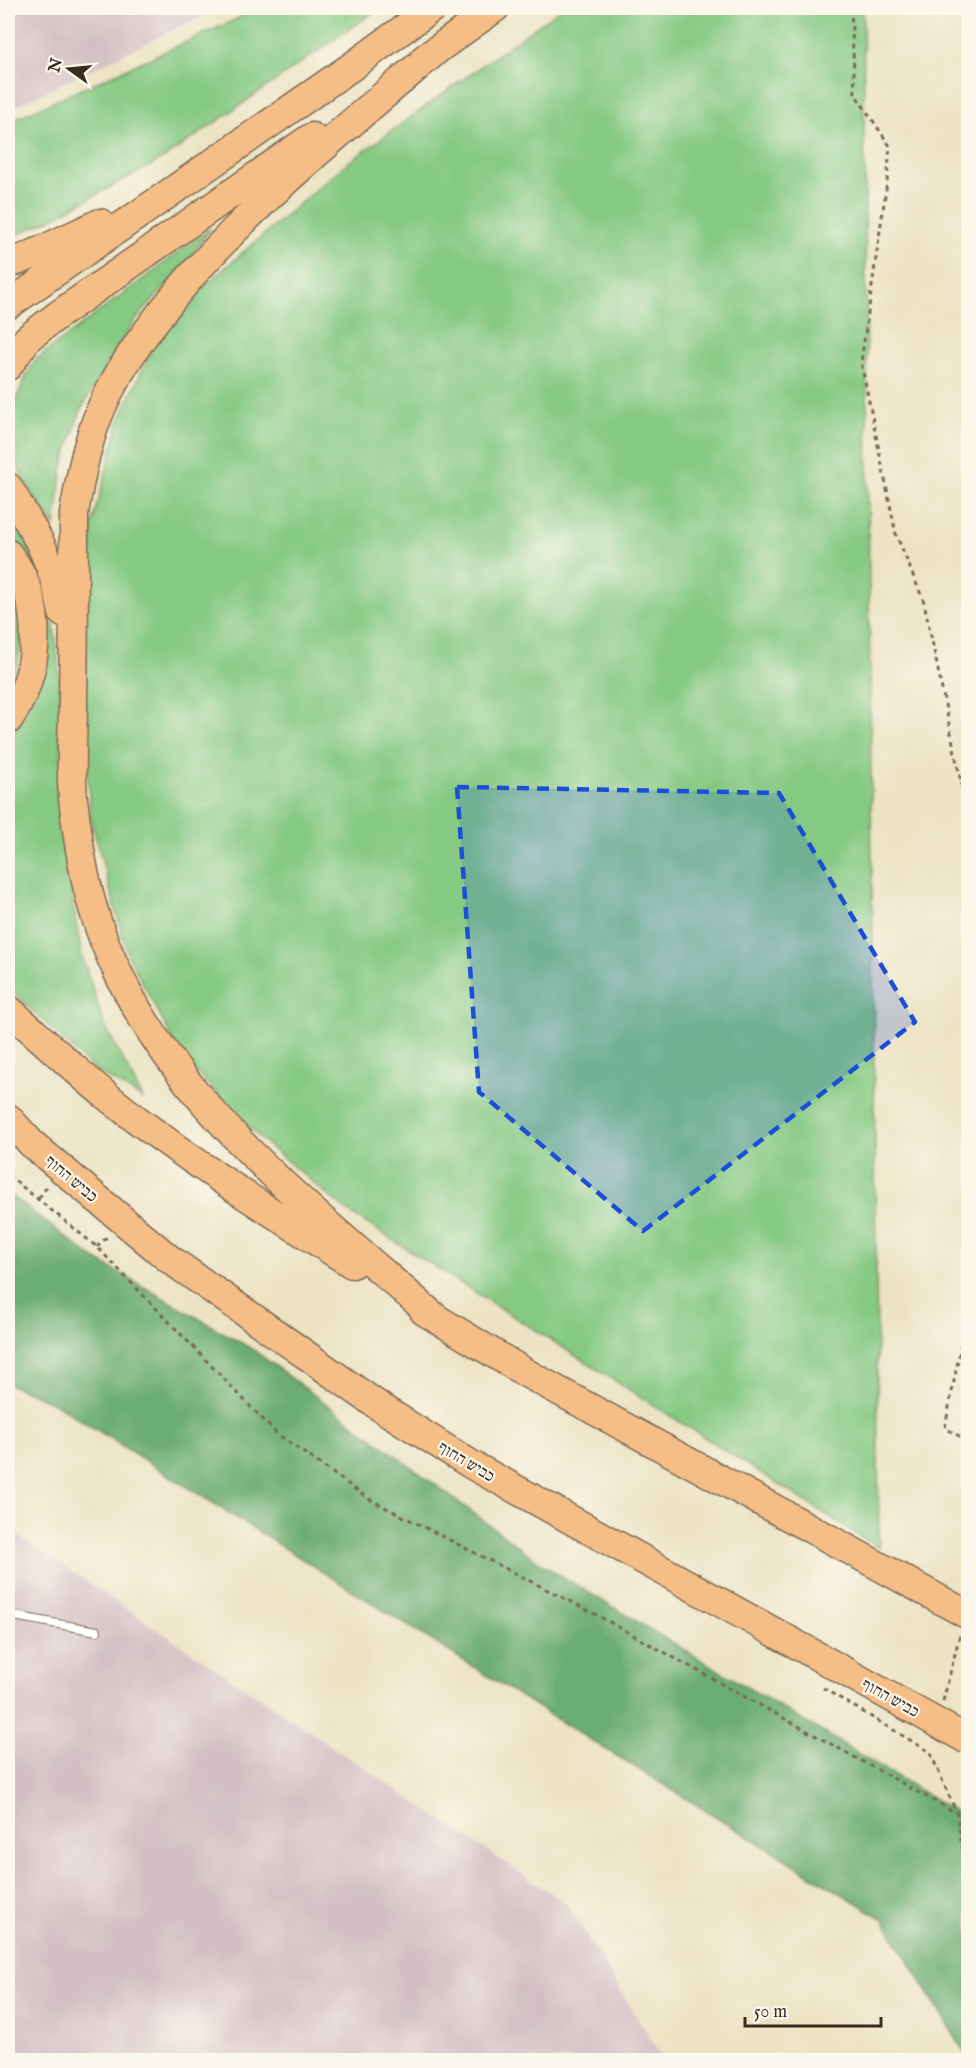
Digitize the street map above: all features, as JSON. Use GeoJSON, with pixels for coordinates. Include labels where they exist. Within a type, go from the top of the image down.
{"type":"FeatureCollection","features":[{"type":"Feature","properties":{"kind":"highway"},"geometry":{"type":"LineString","coordinates":[[8,305],[354,65],[432,8]]}},
{"type":"Feature","properties":{"kind":"highway"},"geometry":{"type":"LineString","coordinates":[[8,366],[28,338],[58,315],[495,8]]}},
{"type":"Feature","properties":{"kind":"highway"},"geometry":{"type":"LineString","coordinates":[[438,49],[249,214],[161,311],[127,359],[112,385],[92,434],[74,514],[73,795],[80,852],[93,906],[110,953],[135,1005],[171,1061],[208,1109],[247,1149],[438,1320]]}},
{"type":"Feature","properties":{"kind":"highway"},"geometry":{"type":"LineString","coordinates":[[8,264],[72,238],[185,181]]}},
{"type":"Feature","properties":{"kind":"highway"},"geometry":{"type":"LineString","coordinates":[[8,487],[49,560],[59,591],[74,707]]}},
{"type":"Feature","properties":{"kind":"highway"},"geometry":{"type":"LineString","coordinates":[[8,554],[17,566],[25,587],[32,610],[35,639],[32,668],[8,720]]}},
{"type":"Feature","properties":{"kind":"highway"},"geometry":{"type":"LineString","coordinates":[[8,1009],[82,1076],[191,1160],[438,1320],[526,1373],[846,1548],[966,1621]]}},
{"type":"Feature","properties":{"kind":"highway","name":"כביש החוף"},"geometry":{"type":"LineString","coordinates":[[8,1118],[32,1144],[168,1258],[380,1407],[472,1465],[969,1740]]}},
{"type":"Feature","properties":{"kind":"highway"},"geometry":{"type":"LineString","coordinates":[[8,1124],[32,1144]]}},
{"type":"Feature","properties":{"kind":"lane"},"geometry":{"type":"LineString","coordinates":[[8,1615],[97,1631]]}},
{"type":"Feature","properties":{"kind":"path"},"geometry":{"type":"LineString","coordinates":[[851,8],[855,94],[890,146],[887,182],[861,362],[896,534],[924,602],[969,816]]}},
{"type":"Feature","properties":{"kind":"path"},"geometry":{"type":"LineString","coordinates":[[8,1175],[97,1247],[276,1433],[369,1499],[593,1613],[957,1814]]}},
{"type":"Feature","properties":{"kind":"path"},"geometry":{"type":"LineString","coordinates":[[39,1198],[49,1183]]}},
{"type":"Feature","properties":{"kind":"path"},"geometry":{"type":"LineString","coordinates":[[97,1247],[112,1232]]}},
{"type":"Feature","properties":{"kind":"path"},"geometry":{"type":"LineString","coordinates":[[969,1308],[945,1428],[969,1440]]}},
{"type":"Feature","properties":{"kind":"path"},"geometry":{"type":"LineString","coordinates":[[942,1706],[966,1621]]}},
{"type":"Feature","properties":{"kind":"highlighted area"},"geometry":{"type":"Polygon","coordinates":[[[457,787],[779,793],[915,1022],[643,1231],[479,1092],[457,787]]]}},
{"type":"Feature","properties":{"kind":"shaded area"},"geometry":{"type":"Polygon","coordinates":[[[8,8],[218,8],[8,110],[8,8]]]}},
{"type":"Feature","properties":{"kind":"shaded area"},"geometry":{"type":"Polygon","coordinates":[[[8,1529],[568,1905],[663,2060],[8,2060],[8,1529]]]}},
{"type":"Feature","properties":{"kind":"green space"},"geometry":{"type":"Polygon","coordinates":[[[257,8],[380,8],[164,158],[45,222],[8,238],[8,122],[257,8]]]}},
{"type":"Feature","properties":{"kind":"green space"},"geometry":{"type":"Polygon","coordinates":[[[562,8],[863,8],[879,1548],[347,1211],[263,1141],[182,1057],[128,956],[90,816],[83,669],[92,525],[120,418],[159,334],[188,300],[342,167],[562,8]]]}},
{"type":"Feature","properties":{"kind":"green space"},"geometry":{"type":"Polygon","coordinates":[[[211,228],[185,264],[133,323],[81,409],[63,466],[55,526],[21,474],[9,440],[13,410],[35,360],[211,228]]]}},
{"type":"Feature","properties":{"kind":"green space"},"geometry":{"type":"Polygon","coordinates":[[[8,501],[23,529],[54,623],[60,679],[62,818],[82,957],[104,1024],[143,1099],[92,1068],[8,987],[8,740],[24,718],[27,560],[8,537],[8,501]]]}},
{"type":"Feature","properties":{"kind":"green space"},"geometry":{"type":"Polygon","coordinates":[[[8,578],[18,609],[22,636],[18,663],[8,694],[8,578]]]}},
{"type":"Feature","properties":{"kind":"green space"},"geometry":{"type":"Polygon","coordinates":[[[8,1193],[93,1258],[252,1349],[546,1567],[968,1819],[968,2058],[883,1919],[550,1715],[54,1403],[8,1384],[8,1193]]]}}]}
